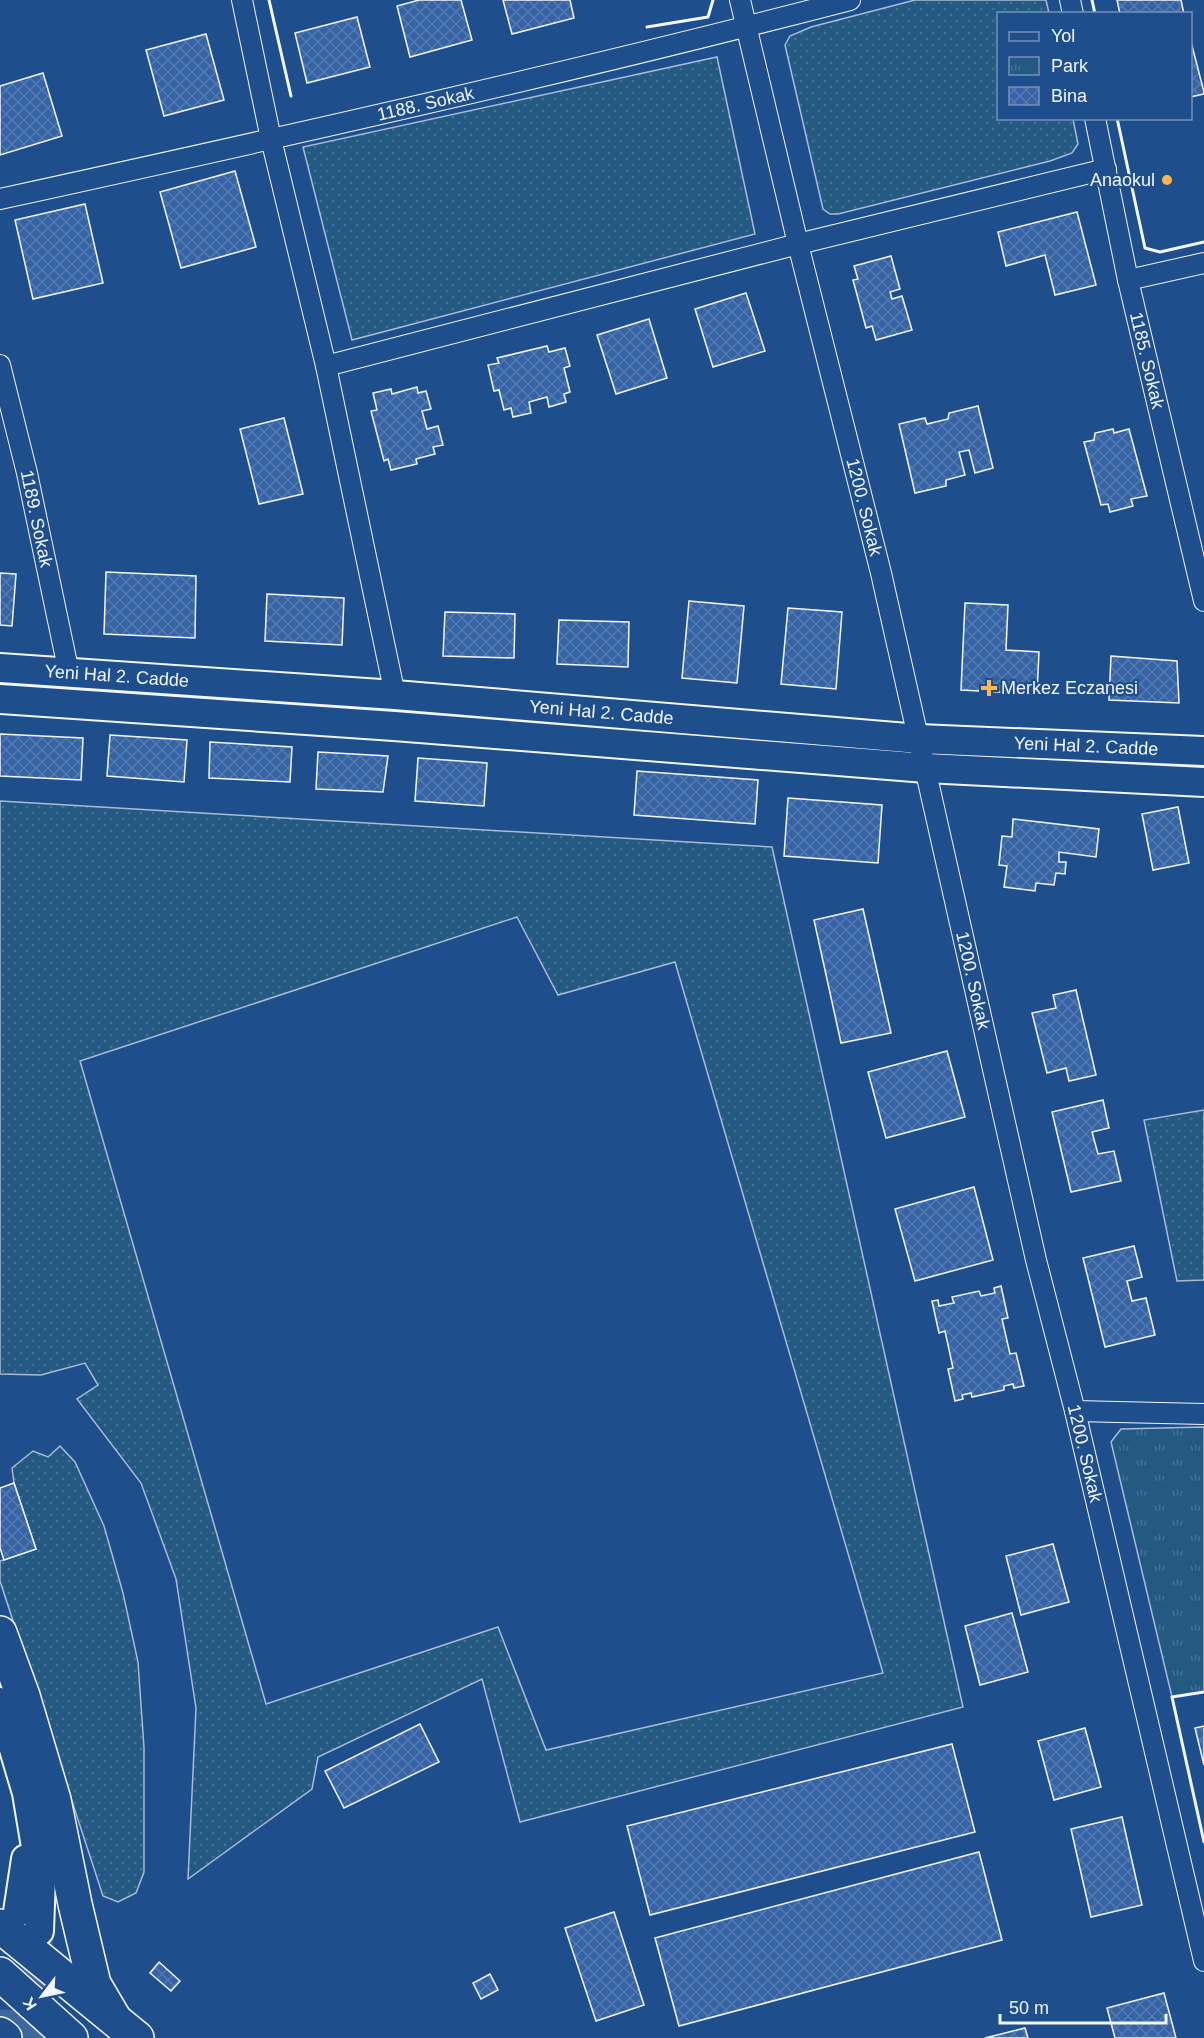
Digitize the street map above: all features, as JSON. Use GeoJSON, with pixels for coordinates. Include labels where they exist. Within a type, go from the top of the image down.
{"type":"FeatureCollection","features":[{"type":"Feature","properties":{"kind":"highway"},"geometry":{"type":"LineString","coordinates":[[0,1633],[23,1696],[54,1800],[86,1958],[94,1984],[126,2028]]}},
{"type":"Feature","properties":{"kind":"highway"},"geometry":{"type":"LineString","coordinates":[[9,1919],[126,2028]]}},
{"type":"Feature","properties":{"kind":"highway"},"geometry":{"type":"LineString","coordinates":[[0,1974],[71,2038]]}},
{"type":"Feature","properties":{"kind":"highway"},"geometry":{"type":"LineString","coordinates":[[0,2034],[5,2038]]}},
{"type":"Feature","properties":{"kind":"street"},"geometry":{"type":"LineString","coordinates":[[242,0],[271,139],[326,366],[395,694]]}},
{"type":"Feature","properties":{"kind":"street","name":"1200. Sokak"},"geometry":{"type":"LineString","coordinates":[[740,0],[798,244],[840,403],[926,768],[1036,1260],[1075,1411],[1204,1961]]}},
{"type":"Feature","properties":{"kind":"street","name":"1188. Sokak"},"geometry":{"type":"LineString","coordinates":[[0,199],[271,139],[747,27],[850,0]]}},
{"type":"Feature","properties":{"kind":"street","name":"1185. Sokak"},"geometry":{"type":"LineString","coordinates":[[1095,120],[1128,280],[1204,601]]}},
{"type":"Feature","properties":{"kind":"street"},"geometry":{"type":"LineString","coordinates":[[326,366],[798,244],[1106,169]]}},
{"type":"Feature","properties":{"kind":"street"},"geometry":{"type":"LineString","coordinates":[[1128,280],[1204,263]]}},
{"type":"Feature","properties":{"kind":"street","name":"1189. Sokak"},"geometry":{"type":"LineString","coordinates":[[0,365],[27,473],[69,673]]}},
{"type":"Feature","properties":{"kind":"street","name":"Yeni Hal 2. Cadde"},"geometry":{"type":"LineString","coordinates":[[0,668],[395,694],[919,739],[1204,751]]}},
{"type":"Feature","properties":{"kind":"street"},"geometry":{"type":"LineString","coordinates":[[0,699],[394,726],[926,768],[1204,782]]}},
{"type":"Feature","properties":{"kind":"street"},"geometry":{"type":"LineString","coordinates":[[1075,1411],[1204,1414]]}},
{"type":"Feature","properties":{"kind":"street"},"geometry":{"type":"LineString","coordinates":[[0,1702],[27,1793],[41,1877],[39,1931]]}},
{"type":"Feature","properties":{"kind":"street"},"geometry":{"type":"LineString","coordinates":[[0,1756],[27,1854],[9,1919]]}},
{"type":"Feature","properties":{"kind":"green space"},"geometry":{"type":"Polygon","coordinates":[[[915,0],[1046,0],[1049,12],[997,12],[997,120],[1073,120],[1078,144],[1072,153],[1050,161],[838,214],[830,214],[823,209],[785,45],[790,36],[811,27],[915,0]]]}},
{"type":"Feature","properties":{"kind":"green space"},"geometry":{"type":"Polygon","coordinates":[[[717,57],[755,234],[352,340],[303,147],[717,57]]]}},
{"type":"Feature","properties":{"kind":"green space"},"geometry":{"type":"Polygon","coordinates":[[[0,801],[772,847],[963,1707],[520,1822],[482,1679],[318,1757],[312,1789],[188,1879],[196,1708],[176,1579],[141,1483],[77,1399],[98,1385],[85,1363],[41,1375],[0,1374],[0,801]],[[517,917],[80,1061],[266,1704],[498,1627],[546,1750],[883,1673],[675,962],[558,995],[517,917]]]}},
{"type":"Feature","properties":{"kind":"green space"},"geometry":{"type":"Polygon","coordinates":[[[1204,1110],[1204,1280],[1177,1281],[1144,1120],[1204,1110]]]}},
{"type":"Feature","properties":{"kind":"green space"},"geometry":{"type":"Polygon","coordinates":[[[1204,1427],[1204,1692],[1172,1697],[1111,1442],[1121,1429],[1204,1427]]]}},
{"type":"Feature","properties":{"kind":"green space"},"geometry":{"type":"Polygon","coordinates":[[[60,1446],[75,1462],[104,1526],[123,1593],[138,1662],[144,1748],[144,1872],[136,1893],[118,1902],[103,1896],[0,1581],[0,1561],[36,1549],[14,1483],[12,1468],[33,1451],[48,1457],[60,1446]]]}},
{"type":"Feature","properties":{"kind":"building"},"geometry":{"type":"Polygon","coordinates":[[[419,0],[461,0],[472,40],[410,57],[397,6],[419,0]]]}},
{"type":"Feature","properties":{"kind":"building"},"geometry":{"type":"Polygon","coordinates":[[[503,0],[570,0],[574,18],[512,34],[503,0]]]}},
{"type":"Feature","properties":{"kind":"building"},"geometry":{"type":"Polygon","coordinates":[[[1117,0],[1181,0],[1184,12],[1120,12],[1117,0]]]}},
{"type":"Feature","properties":{"kind":"building"},"geometry":{"type":"Polygon","coordinates":[[[357,17],[370,67],[307,83],[295,33],[357,17]]]}},
{"type":"Feature","properties":{"kind":"building"},"geometry":{"type":"Polygon","coordinates":[[[206,34],[224,100],[164,116],[146,50],[206,34]]]}},
{"type":"Feature","properties":{"kind":"building"},"geometry":{"type":"Polygon","coordinates":[[[1192,46],[1204,92],[1204,94],[1192,97],[1192,46]]]}},
{"type":"Feature","properties":{"kind":"building"},"geometry":{"type":"Polygon","coordinates":[[[43,73],[62,136],[0,155],[0,86],[43,73]]]}},
{"type":"Feature","properties":{"kind":"building"},"geometry":{"type":"Polygon","coordinates":[[[235,171],[256,247],[181,268],[160,192],[235,171]]]}},
{"type":"Feature","properties":{"kind":"building"},"geometry":{"type":"Polygon","coordinates":[[[85,204],[103,283],[33,299],[15,220],[85,204]]]}},
{"type":"Feature","properties":{"kind":"building"},"geometry":{"type":"Polygon","coordinates":[[[1077,212],[1096,285],[1055,295],[1045,255],[1006,266],[998,232],[1077,212]]]}},
{"type":"Feature","properties":{"kind":"building"},"geometry":{"type":"Polygon","coordinates":[[[891,256],[900,289],[890,292],[892,299],[902,296],[912,330],[876,340],[872,326],[866,328],[853,280],[858,279],[854,266],[891,256]]]}},
{"type":"Feature","properties":{"kind":"building"},"geometry":{"type":"Polygon","coordinates":[[[746,293],[765,351],[713,367],[695,309],[746,293]]]}},
{"type":"Feature","properties":{"kind":"building"},"geometry":{"type":"Polygon","coordinates":[[[649,319],[667,378],[616,394],[597,335],[649,319]]]}},
{"type":"Feature","properties":{"kind":"building"},"geometry":{"type":"Polygon","coordinates":[[[547,346],[549,352],[565,348],[570,366],[564,368],[570,392],[564,394],[566,402],[549,407],[547,397],[529,402],[531,413],[513,417],[511,408],[504,410],[499,390],[494,391],[488,365],[499,363],[497,358],[547,346]]]}},
{"type":"Feature","properties":{"kind":"building"},"geometry":{"type":"Polygon","coordinates":[[[417,387],[418,393],[426,391],[431,409],[422,411],[427,429],[438,426],[443,445],[433,447],[435,454],[416,459],[417,464],[391,470],[388,459],[384,461],[371,411],[377,410],[373,393],[391,389],[392,394],[417,387]]]}},
{"type":"Feature","properties":{"kind":"building"},"geometry":{"type":"Polygon","coordinates":[[[978,406],[993,468],[975,473],[969,450],[959,452],[965,475],[946,480],[946,486],[915,493],[899,424],[925,418],[927,424],[948,419],[949,413],[978,406]]]}},
{"type":"Feature","properties":{"kind":"building"},"geometry":{"type":"Polygon","coordinates":[[[284,418],[303,494],[259,504],[240,429],[284,418]]]}},
{"type":"Feature","properties":{"kind":"building"},"geometry":{"type":"Polygon","coordinates":[[[1113,429],[1114,433],[1129,429],[1147,496],[1131,499],[1133,506],[1110,512],[1108,504],[1101,505],[1084,442],[1094,440],[1095,433],[1113,429]]]}},
{"type":"Feature","properties":{"kind":"building"},"geometry":{"type":"Polygon","coordinates":[[[106,572],[196,576],[195,638],[104,634],[106,572]]]}},
{"type":"Feature","properties":{"kind":"building"},"geometry":{"type":"Polygon","coordinates":[[[0,573],[16,574],[12,626],[0,625],[0,573]]]}},
{"type":"Feature","properties":{"kind":"building"},"geometry":{"type":"Polygon","coordinates":[[[267,594],[344,598],[342,645],[265,641],[267,594]]]}},
{"type":"Feature","properties":{"kind":"building"},"geometry":{"type":"Polygon","coordinates":[[[689,601],[744,606],[737,683],[682,678],[689,601]]]}},
{"type":"Feature","properties":{"kind":"building"},"geometry":{"type":"Polygon","coordinates":[[[965,603],[1008,605],[1006,650],[1039,652],[1037,694],[961,690],[965,603]]]}},
{"type":"Feature","properties":{"kind":"building"},"geometry":{"type":"Polygon","coordinates":[[[788,608],[842,612],[836,689],[781,684],[788,608]]]}},
{"type":"Feature","properties":{"kind":"building"},"geometry":{"type":"Polygon","coordinates":[[[445,612],[515,614],[514,658],[443,656],[445,612]]]}},
{"type":"Feature","properties":{"kind":"building"},"geometry":{"type":"Polygon","coordinates":[[[559,620],[629,622],[628,667],[557,664],[559,620]]]}},
{"type":"Feature","properties":{"kind":"building"},"geometry":{"type":"Polygon","coordinates":[[[1111,656],[1177,661],[1179,703],[1109,700],[1111,656]]]}},
{"type":"Feature","properties":{"kind":"building"},"geometry":{"type":"Polygon","coordinates":[[[0,734],[83,738],[81,780],[0,776],[0,734]]]}},
{"type":"Feature","properties":{"kind":"building"},"geometry":{"type":"Polygon","coordinates":[[[110,735],[187,740],[184,782],[107,776],[110,735]]]}},
{"type":"Feature","properties":{"kind":"building"},"geometry":{"type":"Polygon","coordinates":[[[210,742],[292,747],[290,782],[209,778],[210,742]]]}},
{"type":"Feature","properties":{"kind":"building"},"geometry":{"type":"Polygon","coordinates":[[[318,752],[388,756],[383,792],[316,789],[318,752]]]}},
{"type":"Feature","properties":{"kind":"building"},"geometry":{"type":"Polygon","coordinates":[[[418,758],[487,763],[484,806],[415,801],[418,758]]]}},
{"type":"Feature","properties":{"kind":"building"},"geometry":{"type":"Polygon","coordinates":[[[637,771],[758,780],[755,824],[634,815],[637,771]]]}},
{"type":"Feature","properties":{"kind":"building"},"geometry":{"type":"Polygon","coordinates":[[[788,798],[882,805],[878,863],[784,856],[788,798]]]}},
{"type":"Feature","properties":{"kind":"building"},"geometry":{"type":"Polygon","coordinates":[[[1178,807],[1189,863],[1153,870],[1142,814],[1178,807]]]}},
{"type":"Feature","properties":{"kind":"building"},"geometry":{"type":"Polygon","coordinates":[[[1013,819],[1099,829],[1096,857],[1059,852],[1059,862],[1066,862],[1065,874],[1056,873],[1054,885],[1036,883],[1035,891],[1004,887],[1007,866],[999,865],[1002,836],[1012,837],[1013,819]]]}},
{"type":"Feature","properties":{"kind":"building"},"geometry":{"type":"Polygon","coordinates":[[[863,909],[891,1033],[841,1043],[814,920],[863,909]]]}},
{"type":"Feature","properties":{"kind":"building"},"geometry":{"type":"Polygon","coordinates":[[[1076,990],[1096,1075],[1069,1081],[1066,1068],[1047,1073],[1032,1013],[1056,1008],[1053,995],[1076,990]]]}},
{"type":"Feature","properties":{"kind":"building"},"geometry":{"type":"Polygon","coordinates":[[[947,1051],[965,1117],[886,1138],[868,1072],[947,1051]]]}},
{"type":"Feature","properties":{"kind":"building"},"geometry":{"type":"Polygon","coordinates":[[[1103,1100],[1109,1128],[1092,1132],[1098,1154],[1114,1151],[1121,1181],[1071,1192],[1052,1112],[1103,1100]]]}},
{"type":"Feature","properties":{"kind":"building"},"geometry":{"type":"Polygon","coordinates":[[[974,1187],[993,1260],[915,1281],[895,1209],[974,1187]]]}},
{"type":"Feature","properties":{"kind":"building"},"geometry":{"type":"Polygon","coordinates":[[[1134,1246],[1142,1277],[1127,1281],[1132,1301],[1146,1298],[1155,1335],[1105,1347],[1083,1258],[1134,1246]]]}},
{"type":"Feature","properties":{"kind":"building"},"geometry":{"type":"Polygon","coordinates":[[[1001,1286],[1008,1318],[1002,1319],[1010,1354],[1016,1353],[1024,1386],[1014,1388],[1013,1384],[1004,1386],[1004,1390],[972,1397],[971,1393],[962,1395],[963,1399],[955,1401],[948,1369],[953,1368],[945,1331],[939,1333],[932,1301],[938,1300],[939,1306],[954,1303],[952,1297],[979,1291],[981,1296],[995,1293],[994,1288],[1001,1286]]]}},
{"type":"Feature","properties":{"kind":"building"},"geometry":{"type":"Polygon","coordinates":[[[14,1483],[36,1549],[4,1560],[0,1548],[0,1488],[14,1483]]]}},
{"type":"Feature","properties":{"kind":"building"},"geometry":{"type":"Polygon","coordinates":[[[1053,1544],[1069,1602],[1021,1615],[1006,1556],[1053,1544]]]}},
{"type":"Feature","properties":{"kind":"building"},"geometry":{"type":"Polygon","coordinates":[[[1012,1613],[1028,1672],[980,1685],[965,1626],[1012,1613]]]}},
{"type":"Feature","properties":{"kind":"building"},"geometry":{"type":"Polygon","coordinates":[[[420,1724],[439,1762],[344,1808],[325,1771],[420,1724]]]}},
{"type":"Feature","properties":{"kind":"building"},"geometry":{"type":"Polygon","coordinates":[[[1204,1726],[1204,1765],[1195,1728],[1204,1726]]]}},
{"type":"Feature","properties":{"kind":"building"},"geometry":{"type":"Polygon","coordinates":[[[1085,1728],[1101,1787],[1054,1800],[1038,1741],[1085,1728]]]}},
{"type":"Feature","properties":{"kind":"building"},"geometry":{"type":"Polygon","coordinates":[[[952,1744],[975,1832],[650,1915],[627,1826],[952,1744]]]}},
{"type":"Feature","properties":{"kind":"building"},"geometry":{"type":"Polygon","coordinates":[[[1122,1817],[1142,1905],[1091,1917],[1071,1829],[1122,1817]]]}},
{"type":"Feature","properties":{"kind":"building"},"geometry":{"type":"Polygon","coordinates":[[[979,1852],[1002,1940],[679,2026],[655,1938],[979,1852]]]}},
{"type":"Feature","properties":{"kind":"building"},"geometry":{"type":"Polygon","coordinates":[[[614,1912],[644,2005],[596,2021],[565,1928],[614,1912]]]}},
{"type":"Feature","properties":{"kind":"building"},"geometry":{"type":"Polygon","coordinates":[[[159,1962],[180,1981],[171,1991],[150,1973],[159,1962]]]}},
{"type":"Feature","properties":{"kind":"building"},"geometry":{"type":"Polygon","coordinates":[[[490,1974],[498,1990],[481,1999],[473,1983],[490,1974]]]}},
{"type":"Feature","properties":{"kind":"building"},"geometry":{"type":"Polygon","coordinates":[[[1164,1993],[1176,2038],[1115,2038],[1107,2008],[1164,1993]]]}},
{"type":"Feature","properties":{"kind":"building"},"geometry":{"type":"Polygon","coordinates":[[[1025,2028],[1028,2038],[985,2038],[1025,2028]]]}},
{"type":"Feature","properties":{"kind":"tunnel"},"geometry":{"type":"LineString","coordinates":[[12,2038],[18,1923]]}},
{"type":"Feature","properties":{"kind":"tunnel"},"geometry":{"type":"LineString","coordinates":[[34,2038],[39,1938]]}},
{"type":"Feature","properties":{"kind":"wall"},"geometry":{"type":"LineString","coordinates":[[269,0],[291,96]]}},
{"type":"Feature","properties":{"kind":"wall"},"geometry":{"type":"LineString","coordinates":[[647,27],[708,17],[713,0]]}},
{"type":"Feature","properties":{"kind":"wall"},"geometry":{"type":"LineString","coordinates":[[1092,0],[1095,12]]}},
{"type":"Feature","properties":{"kind":"wall"},"geometry":{"type":"LineString","coordinates":[[1117,120],[1145,248],[1160,252],[1204,242]]}},
{"type":"Feature","properties":{"kind":"wall"},"geometry":{"type":"LineString","coordinates":[[1204,1692],[1172,1697],[1204,1842]]}},
{"type":"Feature","properties":{"kind":"place","name":"Anaokul"},"geometry":{"type":"Point","coordinates":[1167,180]}},
{"type":"Feature","properties":{"kind":"place","name":"Merkez Eczanesi"},"geometry":{"type":"Point","coordinates":[989,688]}}]}
